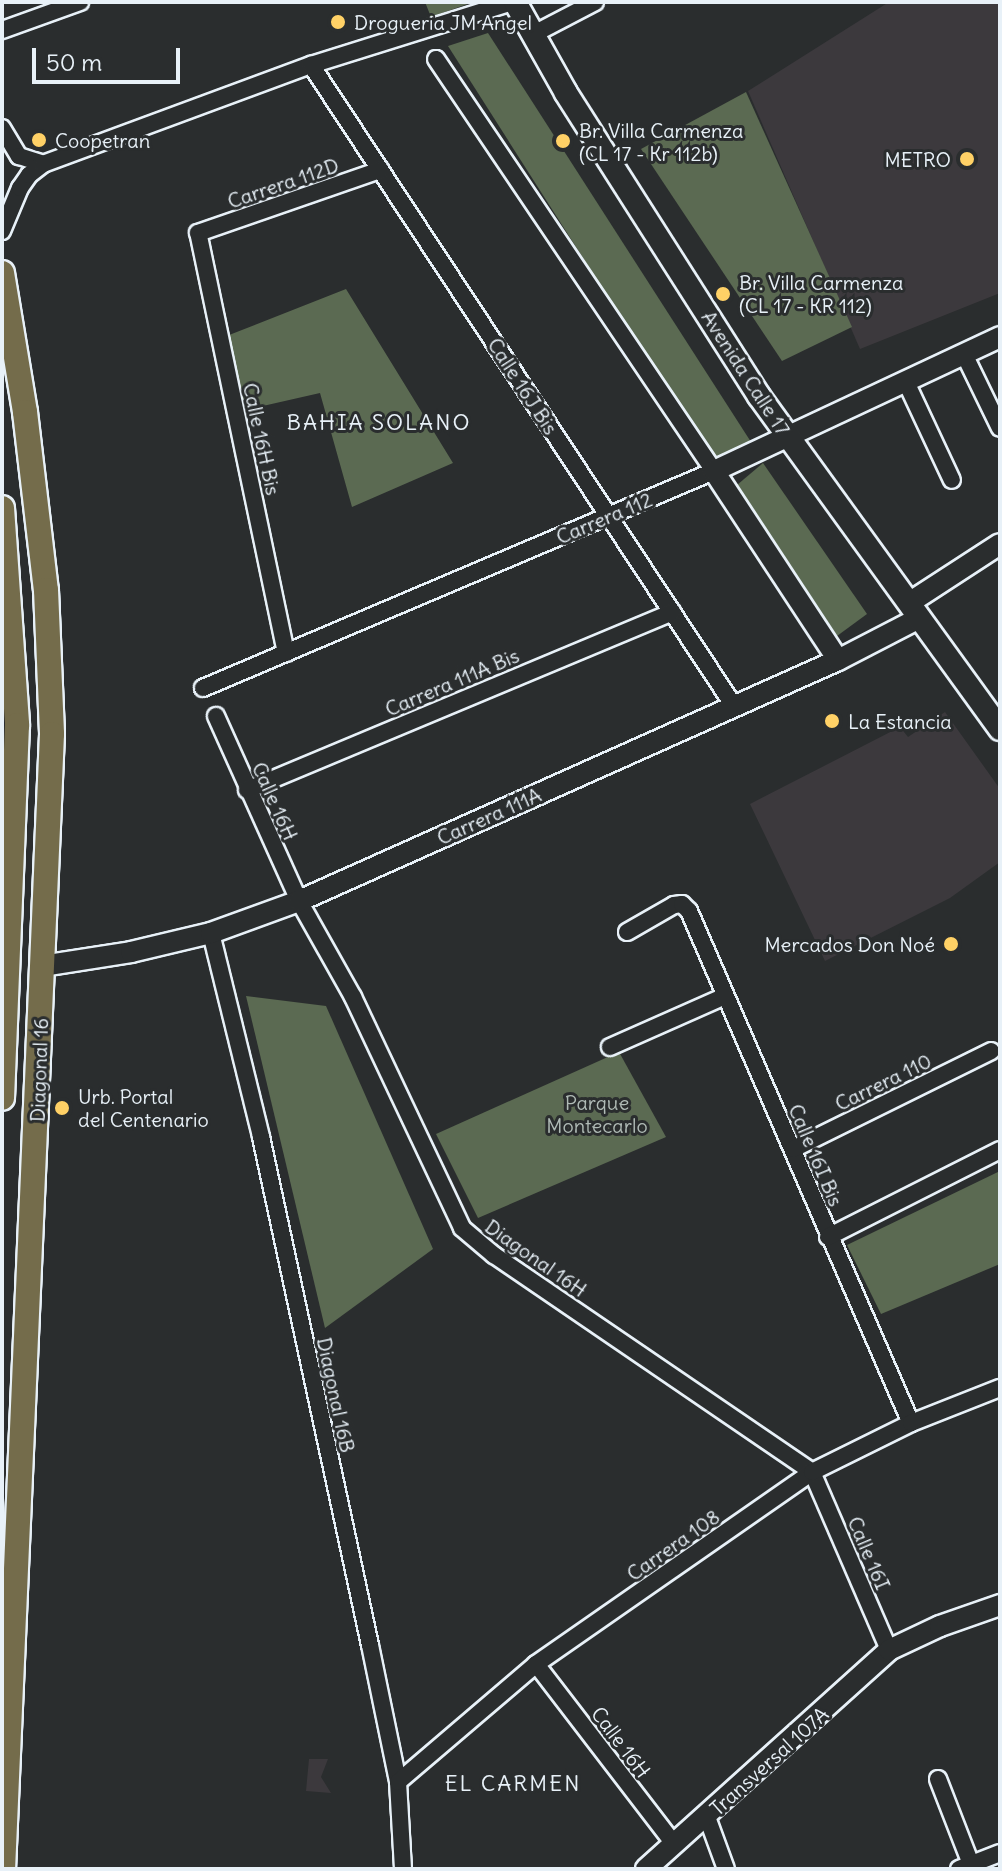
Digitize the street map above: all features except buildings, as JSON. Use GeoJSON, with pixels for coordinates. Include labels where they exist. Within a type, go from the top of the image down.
{"type":"FeatureCollection","features":[{"type":"Feature","properties":{"kind":"main road","name":"Avenida Calle 17"},"geometry":{"type":"LineString","coordinates":[[514,2],[788,438],[1000,729]]}},
{"type":"Feature","properties":{"kind":"main road","name":"Diagonal 16"},"geometry":{"type":"LineString","coordinates":[[2,273],[25,412],[49,635],[51,747],[3,1869]]}},
{"type":"Feature","properties":{"kind":"main road","name":"Diagonal 16"},"geometry":{"type":"LineString","coordinates":[[2,508],[15,793],[2,1098]]}},
{"type":"Feature","properties":{"kind":"street"},"geometry":{"type":"LineString","coordinates":[[2,30],[80,2]]}},
{"type":"Feature","properties":{"kind":"street"},"geometry":{"type":"LineString","coordinates":[[2,231],[20,188],[29,175],[43,164],[311,65],[514,2]]}},
{"type":"Feature","properties":{"kind":"street"},"geometry":{"type":"LineString","coordinates":[[532,35],[595,2]]}},
{"type":"Feature","properties":{"kind":"street"},"geometry":{"type":"LineString","coordinates":[[436,59],[838,660]]}},
{"type":"Feature","properties":{"kind":"street","name":"Calle 16J Bis"},"geometry":{"type":"LineString","coordinates":[[311,65],[734,706]]}},
{"type":"Feature","properties":{"kind":"street"},"geometry":{"type":"LineString","coordinates":[[2,128],[19,156],[43,164]]}},
{"type":"Feature","properties":{"kind":"street","name":"Carrera 112D"},"geometry":{"type":"LineString","coordinates":[[198,233],[380,170]]}},
{"type":"Feature","properties":{"kind":"street","name":"Calle 16H Bis"},"geometry":{"type":"LineString","coordinates":[[198,233],[286,653]]}},
{"type":"Feature","properties":{"kind":"street","name":"Carrera 112"},"geometry":{"type":"LineString","coordinates":[[203,688],[714,471],[1000,337]]}},
{"type":"Feature","properties":{"kind":"street"},"geometry":{"type":"LineString","coordinates":[[964,354],[1000,428]]}},
{"type":"Feature","properties":{"kind":"street"},"geometry":{"type":"LineString","coordinates":[[906,382],[952,480]]}},
{"type":"Feature","properties":{"kind":"street","name":"Carrera 111A"},"geometry":{"type":"LineString","coordinates":[[42,966],[131,952],[211,933],[299,901],[838,660],[914,610],[1000,544]]}},
{"type":"Feature","properties":{"kind":"street","name":"Carrera 111A Bis"},"geometry":{"type":"LineString","coordinates":[[247,790],[672,612]]}},
{"type":"Feature","properties":{"kind":"street","name":"Diagonal 16"},"geometry":{"type":"LineString","coordinates":[[2,742],[8,668]]}},
{"type":"Feature","properties":{"kind":"street","name":"Calle 16H"},"geometry":{"type":"LineString","coordinates":[[216,716],[299,901]]}},
{"type":"Feature","properties":{"kind":"street","name":"Diagonal 16H"},"geometry":{"type":"LineString","coordinates":[[299,901],[353,997],[462,1228],[494,1255],[812,1472]]}},
{"type":"Feature","properties":{"kind":"street","name":"Calle 16I Bis"},"geometry":{"type":"LineString","coordinates":[[627,932],[674,905],[682,904],[689,911],[911,1423]]}},
{"type":"Feature","properties":{"kind":"street","name":"Diagonal 16B"},"geometry":{"type":"LineString","coordinates":[[211,933],[264,1150],[398,1782],[403,1869]]}},
{"type":"Feature","properties":{"kind":"street"},"geometry":{"type":"LineString","coordinates":[[610,1047],[725,996]]}},
{"type":"Feature","properties":{"kind":"street","name":"Carrera 110"},"geometry":{"type":"LineString","coordinates":[[793,1149],[991,1051]]}},
{"type":"Feature","properties":{"kind":"street"},"geometry":{"type":"LineString","coordinates":[[828,1237],[1000,1150]]}},
{"type":"Feature","properties":{"kind":"street","name":"Carrera 108"},"geometry":{"type":"LineString","coordinates":[[398,1782],[536,1664],[812,1472],[911,1423],[1000,1388]]}},
{"type":"Feature","properties":{"kind":"street","name":"Calle 16I"},"geometry":{"type":"LineString","coordinates":[[812,1472],[889,1650]]}},
{"type":"Feature","properties":{"kind":"street","name":"Transversal 107A"},"geometry":{"type":"LineString","coordinates":[[646,1869],[889,1650],[940,1626],[1000,1605]]}},
{"type":"Feature","properties":{"kind":"street","name":"Calle 16H"},"geometry":{"type":"LineString","coordinates":[[536,1664],[675,1845]]}},
{"type":"Feature","properties":{"kind":"street"},"geometry":{"type":"LineString","coordinates":[[938,1779],[965,1866],[1000,1853]]}},
{"type":"Feature","properties":{"kind":"street"},"geometry":{"type":"LineString","coordinates":[[707,1817],[726,1869]]}},
{"type":"Feature","properties":{"kind":"shaded area"},"geometry":{"type":"Polygon","coordinates":[[[889,2],[1000,2],[1000,293],[860,349],[748,91],[889,2]]]}},
{"type":"Feature","properties":{"kind":"shaded area"},"geometry":{"type":"Polygon","coordinates":[[[945,712],[1000,789],[1000,862],[950,898],[825,961],[750,804],[900,727],[908,737],[945,712]]]}},
{"type":"Feature","properties":{"kind":"shaded area"},"geometry":{"type":"Polygon","coordinates":[[[309,1759],[328,1759],[321,1777],[331,1793],[306,1791],[309,1759]]]}},
{"type":"Feature","properties":{"kind":"green space"},"geometry":{"type":"Polygon","coordinates":[[[425,2],[473,2],[431,17],[425,2]]]}},
{"type":"Feature","properties":{"kind":"green space"},"geometry":{"type":"Polygon","coordinates":[[[488,33],[751,442],[713,462],[448,46],[488,33]]]}},
{"type":"Feature","properties":{"kind":"green space"},"geometry":{"type":"Polygon","coordinates":[[[746,92],[852,327],[782,361],[641,149],[746,92]]]}},
{"type":"Feature","properties":{"kind":"green space"},"geometry":{"type":"Polygon","coordinates":[[[346,289],[453,463],[352,507],[320,393],[241,411],[224,337],[346,289]]]}},
{"type":"Feature","properties":{"kind":"green space"},"geometry":{"type":"Polygon","coordinates":[[[763,463],[867,614],[837,636],[737,485],[763,463]]]}},
{"type":"Feature","properties":{"kind":"green space"},"geometry":{"type":"Polygon","coordinates":[[[246,996],[326,1006],[433,1249],[325,1328],[246,996]]]}},
{"type":"Feature","properties":{"kind":"green space","name":"Parque Montecarlo"},"geometry":{"type":"Polygon","coordinates":[[[619,1052],[666,1137],[478,1218],[436,1134],[619,1052]]]}},
{"type":"Feature","properties":{"kind":"green space"},"geometry":{"type":"Polygon","coordinates":[[[1000,1171],[1000,1264],[881,1314],[847,1245],[1000,1171]]]}},
{"type":"Feature","properties":{"kind":"place","name":"Drogueria JM Angel"},"geometry":{"type":"Point","coordinates":[338,22]}},
{"type":"Feature","properties":{"kind":"place","name":"Coopetran"},"geometry":{"type":"Point","coordinates":[39,140]}},
{"type":"Feature","properties":{"kind":"place","name":"Br. Villa Carmenza (CL 17 - Kr 112b)"},"geometry":{"type":"Point","coordinates":[563,141]}},
{"type":"Feature","properties":{"kind":"place","name":"METRO"},"geometry":{"type":"Point","coordinates":[967,159]}},
{"type":"Feature","properties":{"kind":"place","name":"Br. Villa Carmenza (CL 17 - KR 112)"},"geometry":{"type":"Point","coordinates":[723,294]}},
{"type":"Feature","properties":{"kind":"place","name":"La Estancia"},"geometry":{"type":"Point","coordinates":[832,721]}},
{"type":"Feature","properties":{"kind":"place","name":"Mercados Don Noé"},"geometry":{"type":"Point","coordinates":[951,944]}},
{"type":"Feature","properties":{"kind":"place","name":"Urb. Portal del Centenario"},"geometry":{"type":"Point","coordinates":[62,1108]}},
{"type":"Feature","properties":{"kind":"district","name":"BAHIA SOLANO"},"geometry":{"type":"Point","coordinates":[379,423]}},
{"type":"Feature","properties":{"kind":"district","name":"EL CARMEN"},"geometry":{"type":"Point","coordinates":[513,1784]}}]}
